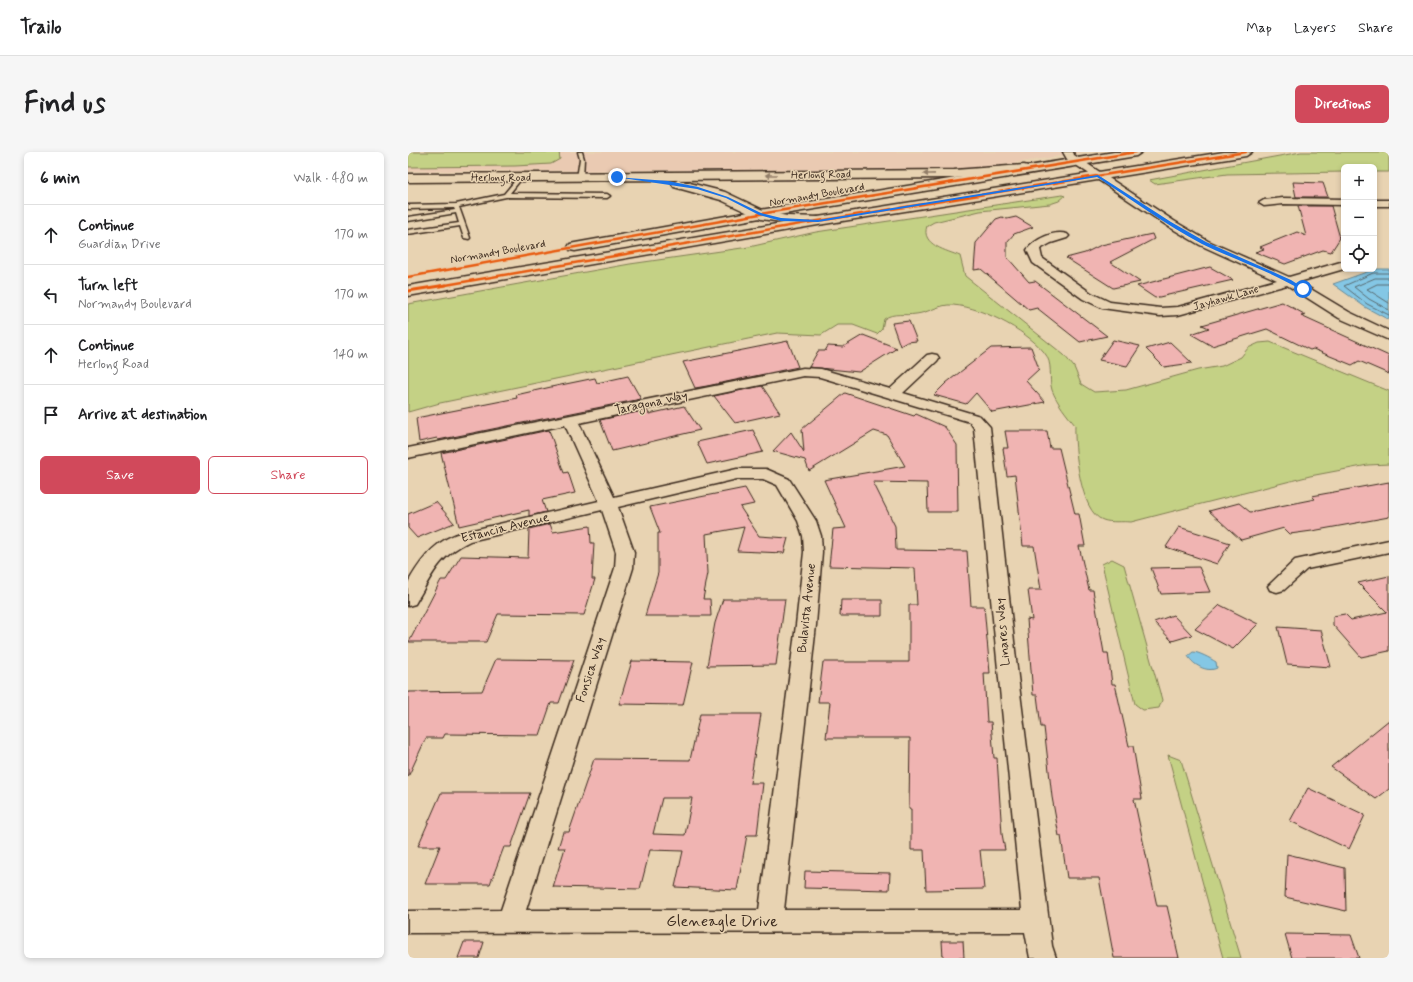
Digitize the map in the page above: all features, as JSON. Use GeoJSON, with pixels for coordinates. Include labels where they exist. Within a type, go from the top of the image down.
{"type":"FeatureCollection","features":[{"type":"Feature","properties":{"kind":"main road"},"geometry":{"type":"LineString","coordinates":[[1076,155],[1109,152]]}},
{"type":"Feature","properties":{"kind":"main road","name":"Normandy Boulevard"},"geometry":{"type":"LineString","coordinates":[[408,277],[760,214],[1024,170],[1076,155],[1136,152]]}},
{"type":"Feature","properties":{"kind":"main road","name":"Normandy Boulevard"},"geometry":{"type":"LineString","coordinates":[[408,291],[818,221],[1246,152]]}},
{"type":"Feature","properties":{"kind":"main road","name":"Herlong Road"},"geometry":{"type":"LineString","coordinates":[[408,178],[580,178],[954,174],[1024,170]]}},
{"type":"Feature","properties":{"kind":"main road","name":"Herlong Road"},"geometry":{"type":"LineString","coordinates":[[617,177],[661,181],[698,188],[727,198],[760,214],[781,220],[818,221]]}},
{"type":"Feature","properties":{"kind":"street"},"geometry":{"type":"LineString","coordinates":[[1076,155],[1098,176],[1170,223],[1204,243],[1289,281],[1344,315],[1389,336]]}},
{"type":"Feature","properties":{"kind":"street"},"geometry":{"type":"LineString","coordinates":[[1264,203],[1283,201],[1341,203]]}},
{"type":"Feature","properties":{"kind":"street"},"geometry":{"type":"LineString","coordinates":[[1377,203],[1389,203]]}},
{"type":"Feature","properties":{"kind":"street","name":"Jayhawk Lane"},"geometry":{"type":"LineString","coordinates":[[1063,236],[1045,240],[1036,246],[1033,250],[1038,260],[1087,296],[1107,305],[1129,309],[1142,316],[1178,311],[1341,266]]}},
{"type":"Feature","properties":{"kind":"street"},"geometry":{"type":"LineString","coordinates":[[893,394],[932,358]]}},
{"type":"Feature","properties":{"kind":"street","name":"Taragona Way"},"geometry":{"type":"LineString","coordinates":[[408,453],[802,372],[821,373],[893,394]]}},
{"type":"Feature","properties":{"kind":"street","name":"Linares Way"},"geometry":{"type":"LineString","coordinates":[[893,394],[962,414],[975,419],[982,428],[1008,677],[1036,921],[1039,946],[1043,958]]}},
{"type":"Feature","properties":{"kind":"street","name":"Fonsica Way"},"geometry":{"type":"LineString","coordinates":[[510,922],[624,568],[625,552],[608,503],[570,420]]}},
{"type":"Feature","properties":{"kind":"street","name":"Bulavista Avenue"},"geometry":{"type":"LineString","coordinates":[[608,503],[737,474],[766,474],[783,482],[807,521],[812,536],[811,567],[770,921]]}},
{"type":"Feature","properties":{"kind":"street","name":"Estancia Avenue"},"geometry":{"type":"LineString","coordinates":[[408,600],[430,559],[452,542],[464,537],[608,503]]}},
{"type":"Feature","properties":{"kind":"street"},"geometry":{"type":"LineString","coordinates":[[1277,586],[1301,564],[1389,546]]}},
{"type":"Feature","properties":{"kind":"street","name":"Gleneagle Drive"},"geometry":{"type":"LineString","coordinates":[[408,922],[1036,921]]}},
{"type":"Feature","properties":{"kind":"lane"},"geometry":{"type":"LineString","coordinates":[[580,152],[582,159],[580,178]]}},
{"type":"Feature","properties":{"kind":"lane"},"geometry":{"type":"LineString","coordinates":[[506,195],[519,178]]}},
{"type":"Feature","properties":{"kind":"lane"},"geometry":{"type":"LineString","coordinates":[[408,219],[457,209],[506,195],[607,196]]}},
{"type":"Feature","properties":{"kind":"lane"},"geometry":{"type":"LineString","coordinates":[[408,207],[457,209]]}},
{"type":"Feature","properties":{"kind":"lane"},"geometry":{"type":"LineString","coordinates":[[457,209],[467,238]]}},
{"type":"Feature","properties":{"kind":"lane"},"geometry":{"type":"LineString","coordinates":[[408,232],[461,224]]}},
{"type":"Feature","properties":{"kind":"shaded area"},"geometry":{"type":"Polygon","coordinates":[[[408,152],[1085,152],[976,169],[408,171],[408,152]]]}},
{"type":"Feature","properties":{"kind":"green space"},"geometry":{"type":"Polygon","coordinates":[[[408,152],[559,152],[560,159],[551,164],[515,166],[408,167],[408,152]]]}},
{"type":"Feature","properties":{"kind":"green space"},"geometry":{"type":"Polygon","coordinates":[[[1301,152],[1389,152],[1389,172],[1377,172],[1377,164],[1341,164],[1341,172],[1227,174],[1155,184],[1149,180],[1301,152]]]}},
{"type":"Feature","properties":{"kind":"green space"},"geometry":{"type":"Polygon","coordinates":[[[1062,195],[1065,196],[1059,201],[1050,204],[980,211],[934,222],[927,226],[926,233],[931,243],[960,256],[965,276],[1064,355],[1074,367],[1081,384],[1094,392],[1126,390],[1198,370],[1222,366],[1241,357],[1248,348],[1259,343],[1270,342],[1389,391],[1389,464],[1368,465],[1310,476],[1131,522],[1103,520],[1095,515],[1084,492],[1077,462],[1075,425],[1054,395],[1051,385],[1049,361],[1044,352],[1025,335],[1000,320],[973,309],[948,305],[912,315],[895,315],[888,317],[884,319],[882,329],[877,334],[853,325],[837,325],[821,335],[777,333],[440,403],[408,412],[408,304],[630,264],[749,247],[816,232],[1062,195]]]}},
{"type":"Feature","properties":{"kind":"green space"},"geometry":{"type":"Polygon","coordinates":[[[1112,559],[1124,565],[1162,700],[1159,708],[1143,710],[1135,704],[1102,564],[1112,559]]]}},
{"type":"Feature","properties":{"kind":"green space"},"geometry":{"type":"Polygon","coordinates":[[[1168,755],[1181,760],[1241,958],[1223,958],[1168,755]]]}},
{"type":"Feature","properties":{"kind":"water"},"geometry":{"type":"Polygon","coordinates":[[[1377,269],[1389,269],[1389,320],[1365,307],[1333,284],[1367,272],[1377,272],[1377,269]]]}},
{"type":"Feature","properties":{"kind":"water"},"geometry":{"type":"Polygon","coordinates":[[[1193,652],[1216,662],[1217,668],[1209,670],[1197,665],[1188,656],[1193,652]]]}},
{"type":"Feature","properties":{"kind":"building"},"geometry":{"type":"Polygon","coordinates":[[[1293,182],[1323,183],[1328,197],[1296,197],[1293,182]]]}},
{"type":"Feature","properties":{"kind":"building"},"geometry":{"type":"Polygon","coordinates":[[[1298,206],[1331,206],[1340,238],[1331,252],[1323,250],[1285,264],[1255,252],[1264,249],[1260,247],[1297,232],[1306,236],[1298,206]]]}},
{"type":"Feature","properties":{"kind":"building"},"geometry":{"type":"Polygon","coordinates":[[[1002,217],[1007,219],[1016,217],[1033,227],[1014,234],[1007,242],[1007,257],[1029,282],[1035,281],[1107,336],[1080,342],[1037,308],[1029,310],[981,269],[974,270],[976,243],[996,219],[1002,217]]]}},
{"type":"Feature","properties":{"kind":"building"},"geometry":{"type":"Polygon","coordinates":[[[1152,234],[1154,239],[1110,262],[1140,282],[1113,288],[1066,258],[1085,253],[1101,245],[1152,234]]]}},
{"type":"Feature","properties":{"kind":"building"},"geometry":{"type":"Polygon","coordinates":[[[1210,267],[1233,280],[1155,298],[1137,286],[1210,267]]]}},
{"type":"Feature","properties":{"kind":"building"},"geometry":{"type":"Polygon","coordinates":[[[1282,302],[1306,315],[1301,316],[1389,356],[1389,374],[1359,361],[1352,365],[1313,349],[1310,350],[1267,329],[1212,346],[1191,334],[1209,328],[1202,325],[1282,302]]]}},
{"type":"Feature","properties":{"kind":"building"},"geometry":{"type":"Polygon","coordinates":[[[909,321],[917,341],[907,342],[900,346],[892,323],[909,321]]]}},
{"type":"Feature","properties":{"kind":"building"},"geometry":{"type":"Polygon","coordinates":[[[863,335],[897,348],[859,372],[809,367],[818,351],[825,351],[828,346],[843,347],[863,335]]]}},
{"type":"Feature","properties":{"kind":"building"},"geometry":{"type":"Polygon","coordinates":[[[1113,340],[1140,346],[1127,366],[1099,360],[1113,340]]]}},
{"type":"Feature","properties":{"kind":"building"},"geometry":{"type":"Polygon","coordinates":[[[788,341],[798,367],[707,386],[695,388],[683,362],[788,341]]]}},
{"type":"Feature","properties":{"kind":"building"},"geometry":{"type":"Polygon","coordinates":[[[1170,342],[1192,363],[1164,367],[1146,349],[1170,342]]]}},
{"type":"Feature","properties":{"kind":"building"},"geometry":{"type":"Polygon","coordinates":[[[1031,347],[1039,369],[1026,381],[1045,402],[992,412],[976,393],[966,404],[934,395],[946,383],[991,348],[1031,347]]]}},
{"type":"Feature","properties":{"kind":"building"},"geometry":{"type":"Polygon","coordinates":[[[628,376],[641,399],[438,440],[437,438],[419,442],[416,418],[517,398],[516,395],[595,378],[597,383],[628,376]]]}},
{"type":"Feature","properties":{"kind":"building"},"geometry":{"type":"Polygon","coordinates":[[[762,386],[780,413],[735,423],[714,396],[762,386]]]}},
{"type":"Feature","properties":{"kind":"building"},"geometry":{"type":"Polygon","coordinates":[[[845,393],[914,416],[916,414],[945,427],[957,445],[958,512],[928,512],[927,483],[873,482],[895,526],[896,550],[967,551],[971,606],[984,606],[990,673],[984,673],[987,722],[991,722],[994,758],[997,758],[1002,834],[1005,850],[980,850],[984,889],[926,890],[924,850],[911,850],[911,809],[909,809],[910,738],[826,738],[830,702],[818,702],[823,662],[909,662],[909,605],[917,605],[915,568],[829,566],[833,529],[846,528],[824,480],[905,466],[887,435],[874,431],[809,471],[805,460],[773,451],[791,432],[804,452],[802,429],[845,393]]]}},
{"type":"Feature","properties":{"kind":"building"},"geometry":{"type":"Polygon","coordinates":[[[684,406],[700,430],[612,451],[600,420],[647,410],[649,414],[684,406]]]}},
{"type":"Feature","properties":{"kind":"building"},"geometry":{"type":"Polygon","coordinates":[[[549,430],[564,473],[568,472],[575,493],[542,500],[546,512],[529,516],[529,510],[459,526],[441,453],[549,430]]]}},
{"type":"Feature","properties":{"kind":"building"},"geometry":{"type":"Polygon","coordinates":[[[753,430],[763,452],[707,464],[697,442],[753,430]]]}},
{"type":"Feature","properties":{"kind":"building"},"geometry":{"type":"Polygon","coordinates":[[[1005,431],[1047,431],[1050,448],[1059,448],[1075,514],[1079,514],[1085,546],[1079,546],[1089,590],[1093,590],[1104,653],[1108,653],[1112,684],[1115,684],[1129,746],[1133,746],[1142,799],[1134,799],[1157,906],[1167,906],[1179,958],[1114,958],[1099,878],[1067,878],[1061,836],[1059,836],[1052,797],[1044,727],[1041,727],[1037,695],[1033,695],[1027,619],[1032,620],[1028,590],[1041,590],[1034,546],[1023,546],[1015,475],[1007,476],[1003,448],[1008,448],[1005,431]]]}},
{"type":"Feature","properties":{"kind":"building"},"geometry":{"type":"Polygon","coordinates":[[[1389,482],[1389,517],[1312,531],[1290,534],[1284,528],[1241,540],[1209,511],[1239,503],[1250,512],[1315,499],[1312,496],[1389,482]]]}},
{"type":"Feature","properties":{"kind":"building"},"geometry":{"type":"Polygon","coordinates":[[[745,488],[754,504],[740,507],[759,536],[788,538],[784,553],[737,551],[744,527],[706,534],[708,573],[703,599],[710,599],[711,616],[645,616],[658,573],[658,533],[660,533],[650,507],[745,488]]]}},
{"type":"Feature","properties":{"kind":"building"},"geometry":{"type":"Polygon","coordinates":[[[436,502],[454,523],[417,538],[408,528],[408,514],[436,502]]]}},
{"type":"Feature","properties":{"kind":"building"},"geometry":{"type":"Polygon","coordinates":[[[550,524],[553,532],[590,526],[591,543],[594,543],[592,579],[595,579],[584,615],[498,614],[486,642],[409,642],[441,580],[446,580],[461,556],[528,558],[529,529],[550,524]]]}},
{"type":"Feature","properties":{"kind":"building"},"geometry":{"type":"Polygon","coordinates":[[[1179,527],[1230,543],[1217,564],[1166,547],[1179,527]]]}},
{"type":"Feature","properties":{"kind":"building"},"geometry":{"type":"Polygon","coordinates":[[[1199,567],[1210,592],[1161,594],[1151,568],[1199,567]]]}},
{"type":"Feature","properties":{"kind":"building"},"geometry":{"type":"Polygon","coordinates":[[[1389,576],[1389,651],[1361,657],[1333,625],[1333,616],[1345,614],[1351,620],[1387,612],[1358,583],[1389,576]]]}},
{"type":"Feature","properties":{"kind":"building"},"geometry":{"type":"Polygon","coordinates":[[[723,599],[785,599],[776,665],[707,666],[715,623],[723,599]]]}},
{"type":"Feature","properties":{"kind":"building"},"geometry":{"type":"Polygon","coordinates":[[[841,600],[882,600],[882,616],[840,616],[841,600]]]}},
{"type":"Feature","properties":{"kind":"building"},"geometry":{"type":"Polygon","coordinates":[[[1220,605],[1258,624],[1233,649],[1195,629],[1220,605]]]}},
{"type":"Feature","properties":{"kind":"building"},"geometry":{"type":"Polygon","coordinates":[[[1173,615],[1192,635],[1172,641],[1154,622],[1173,615]]]}},
{"type":"Feature","properties":{"kind":"building"},"geometry":{"type":"Polygon","coordinates":[[[1278,627],[1321,630],[1331,667],[1287,664],[1278,627]]]}},
{"type":"Feature","properties":{"kind":"building"},"geometry":{"type":"Polygon","coordinates":[[[496,659],[574,660],[559,703],[551,703],[540,735],[445,734],[443,738],[426,738],[408,777],[408,692],[482,691],[496,659]]]}},
{"type":"Feature","properties":{"kind":"building"},"geometry":{"type":"Polygon","coordinates":[[[632,661],[693,662],[683,705],[619,704],[632,661]]]}},
{"type":"Feature","properties":{"kind":"building"},"geometry":{"type":"Polygon","coordinates":[[[700,714],[761,714],[750,783],[763,783],[757,835],[747,835],[737,890],[675,887],[683,851],[650,850],[640,889],[553,887],[565,848],[558,848],[563,832],[569,832],[594,759],[690,760],[700,714]],[[662,798],[653,834],[685,835],[692,798],[662,798]]]}},
{"type":"Feature","properties":{"kind":"building"},"geometry":{"type":"Polygon","coordinates":[[[1389,720],[1389,789],[1376,799],[1331,767],[1389,720]]]}},
{"type":"Feature","properties":{"kind":"building"},"geometry":{"type":"Polygon","coordinates":[[[1308,788],[1365,815],[1349,849],[1290,821],[1308,788]]]}},
{"type":"Feature","properties":{"kind":"building"},"geometry":{"type":"Polygon","coordinates":[[[441,793],[530,793],[511,847],[504,847],[490,884],[425,884],[440,846],[418,846],[441,793]]]}},
{"type":"Feature","properties":{"kind":"building"},"geometry":{"type":"Polygon","coordinates":[[[1287,854],[1345,868],[1346,911],[1285,897],[1287,854]]]}},
{"type":"Feature","properties":{"kind":"building"},"geometry":{"type":"Polygon","coordinates":[[[805,871],[890,873],[889,890],[804,888],[805,871]]]}},
{"type":"Feature","properties":{"kind":"building"},"geometry":{"type":"Polygon","coordinates":[[[1285,934],[1351,935],[1359,958],[1292,958],[1285,934]]]}},
{"type":"Feature","properties":{"kind":"building"},"geometry":{"type":"Polygon","coordinates":[[[942,941],[963,941],[964,958],[943,958],[942,941]]]}},
{"type":"Feature","properties":{"kind":"building"},"geometry":{"type":"Polygon","coordinates":[[[464,942],[484,942],[479,958],[458,958],[464,942]]]}},
{"type":"Feature","properties":{"kind":"cycle path"},"geometry":{"type":"LineString","coordinates":[[408,277],[760,214],[1136,152]]}},
{"type":"Feature","properties":{"kind":"cycle path"},"geometry":{"type":"LineString","coordinates":[[408,291],[818,221],[1246,152]]}},
{"type":"Feature","properties":{"kind":"route"},"geometry":{"type":"LineString","coordinates":[[617,177],[668,182],[698,188],[727,198],[742,207],[760,214],[781,220],[818,221],[1098,176],[1170,223],[1204,243],[1289,281],[1303,289]]}}]}
